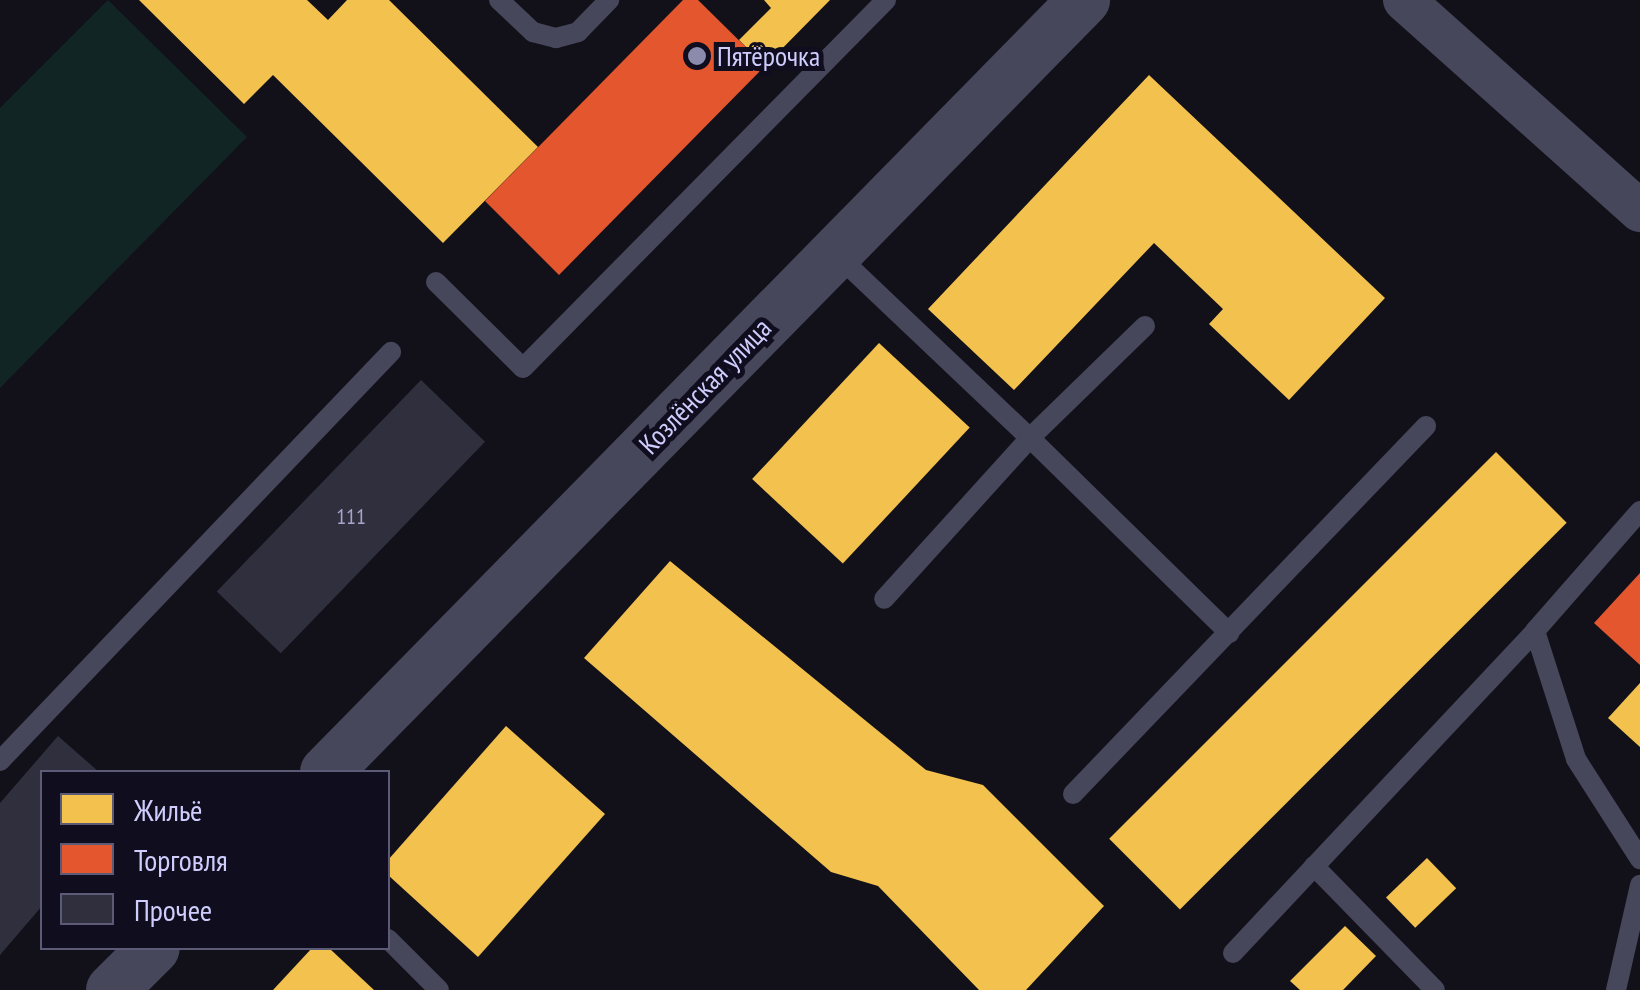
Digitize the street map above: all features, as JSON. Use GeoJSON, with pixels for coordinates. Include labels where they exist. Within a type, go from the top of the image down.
{"type":"FeatureCollection","features":[{"type":"Feature","properties":{"kind":"street","name":"Козлёнская улица"},"geometry":{"type":"LineString","coordinates":[[328,770],[1084,0]]}},
{"type":"Feature","properties":{"kind":"street"},"geometry":{"type":"LineString","coordinates":[[1404,0],[1640,211]]}},
{"type":"Feature","properties":{"kind":"street"},"geometry":{"type":"LineString","coordinates":[[112,990],[152,950]]}},
{"type":"Feature","properties":{"kind":"lane"},"geometry":{"type":"LineString","coordinates":[[500,0],[533,32],[556,38],[578,32],[609,0]]}},
{"type":"Feature","properties":{"kind":"lane"},"geometry":{"type":"LineString","coordinates":[[436,282],[523,368],[886,0]]}},
{"type":"Feature","properties":{"kind":"lane"},"geometry":{"type":"LineString","coordinates":[[836,253],[1229,633]]}},
{"type":"Feature","properties":{"kind":"lane"},"geometry":{"type":"LineString","coordinates":[[884,599],[1030,438],[1145,326]]}},
{"type":"Feature","properties":{"kind":"lane"},"geometry":{"type":"LineString","coordinates":[[0,762],[391,352]]}},
{"type":"Feature","properties":{"kind":"lane"},"geometry":{"type":"LineString","coordinates":[[1074,794],[1426,426]]}},
{"type":"Feature","properties":{"kind":"lane"},"geometry":{"type":"LineString","coordinates":[[1233,953],[1535,630],[1640,511]]}},
{"type":"Feature","properties":{"kind":"lane"},"geometry":{"type":"LineString","coordinates":[[1535,630],[1576,759],[1640,860]]}},
{"type":"Feature","properties":{"kind":"lane"},"geometry":{"type":"LineString","coordinates":[[1314,866],[1436,990]]}},
{"type":"Feature","properties":{"kind":"lane"},"geometry":{"type":"LineString","coordinates":[[1616,990],[1640,884]]}},
{"type":"Feature","properties":{"kind":"lane"},"geometry":{"type":"LineString","coordinates":[[390,941],[439,990]]}},
{"type":"Feature","properties":{"kind":"green space"},"geometry":{"type":"Polygon","coordinates":[[[108,0],[247,137],[0,388],[0,108],[108,0]]]}},
{"type":"Feature","properties":{"kind":"building: Жильё"},"geometry":{"type":"Polygon","coordinates":[[[139,0],[307,0],[328,20],[347,0],[389,0],[538,147],[443,243],[273,75],[244,104],[139,0]]]}},
{"type":"Feature","properties":{"kind":"building: Жильё"},"geometry":{"type":"Polygon","coordinates":[[[764,0],[830,0],[765,66],[739,40],[771,8],[764,0]]]}},
{"type":"Feature","properties":{"kind":"building: Жильё"},"geometry":{"type":"Polygon","coordinates":[[[1149,75],[1385,298],[1289,400],[1209,324],[1223,309],[1154,243],[1014,390],[928,309],[1149,75]]]}},
{"type":"Feature","properties":{"kind":"building: Жильё"},"geometry":{"type":"Polygon","coordinates":[[[879,343],[970,428],[843,564],[752,479],[879,343]]]}},
{"type":"Feature","properties":{"kind":"building: Жильё"},"geometry":{"type":"Polygon","coordinates":[[[1496,452],[1567,523],[1180,909],[1109,839],[1496,452]]]}},
{"type":"Feature","properties":{"kind":"building: Жильё"},"geometry":{"type":"Polygon","coordinates":[[[670,561],[926,770],[983,785],[1104,906],[1026,990],[979,990],[878,886],[831,872],[584,658],[670,561]]]}},
{"type":"Feature","properties":{"kind":"building: Жильё"},"geometry":{"type":"Polygon","coordinates":[[[1640,683],[1640,747],[1608,718],[1640,683]]]}},
{"type":"Feature","properties":{"kind":"building: Жильё"},"geometry":{"type":"Polygon","coordinates":[[[506,726],[605,814],[478,957],[390,877],[390,858],[506,726]]]}},
{"type":"Feature","properties":{"kind":"building: Жильё"},"geometry":{"type":"Polygon","coordinates":[[[1427,858],[1456,888],[1415,928],[1386,898],[1427,858]]]}},
{"type":"Feature","properties":{"kind":"building: Жильё"},"geometry":{"type":"Polygon","coordinates":[[[1345,926],[1376,956],[1343,990],[1300,990],[1290,981],[1345,926]]]}},
{"type":"Feature","properties":{"kind":"building: Жильё"},"geometry":{"type":"Polygon","coordinates":[[[310,950],[331,950],[374,990],[273,990],[310,950]]]}},
{"type":"Feature","properties":{"kind":"building: Торговля"},"geometry":{"type":"Polygon","coordinates":[[[683,0],[698,0],[765,66],[559,275],[485,201],[683,0]]]}},
{"type":"Feature","properties":{"kind":"building: Торговля"},"geometry":{"type":"Polygon","coordinates":[[[1640,573],[1640,665],[1594,623],[1640,573]]]}},
{"type":"Feature","properties":{"kind":"building: Прочее"},"geometry":{"type":"Polygon","coordinates":[[[421,380],[485,442],[281,653],[217,591],[421,380]]]}},
{"type":"Feature","properties":{"kind":"building: Прочее"},"geometry":{"type":"Polygon","coordinates":[[[58,736],[97,770],[40,770],[40,908],[0,955],[0,803],[58,736]]]}},
{"type":"Feature","properties":{"kind":"place","name":"Пятёрочка"},"geometry":{"type":"Point","coordinates":[697,56]}}]}
